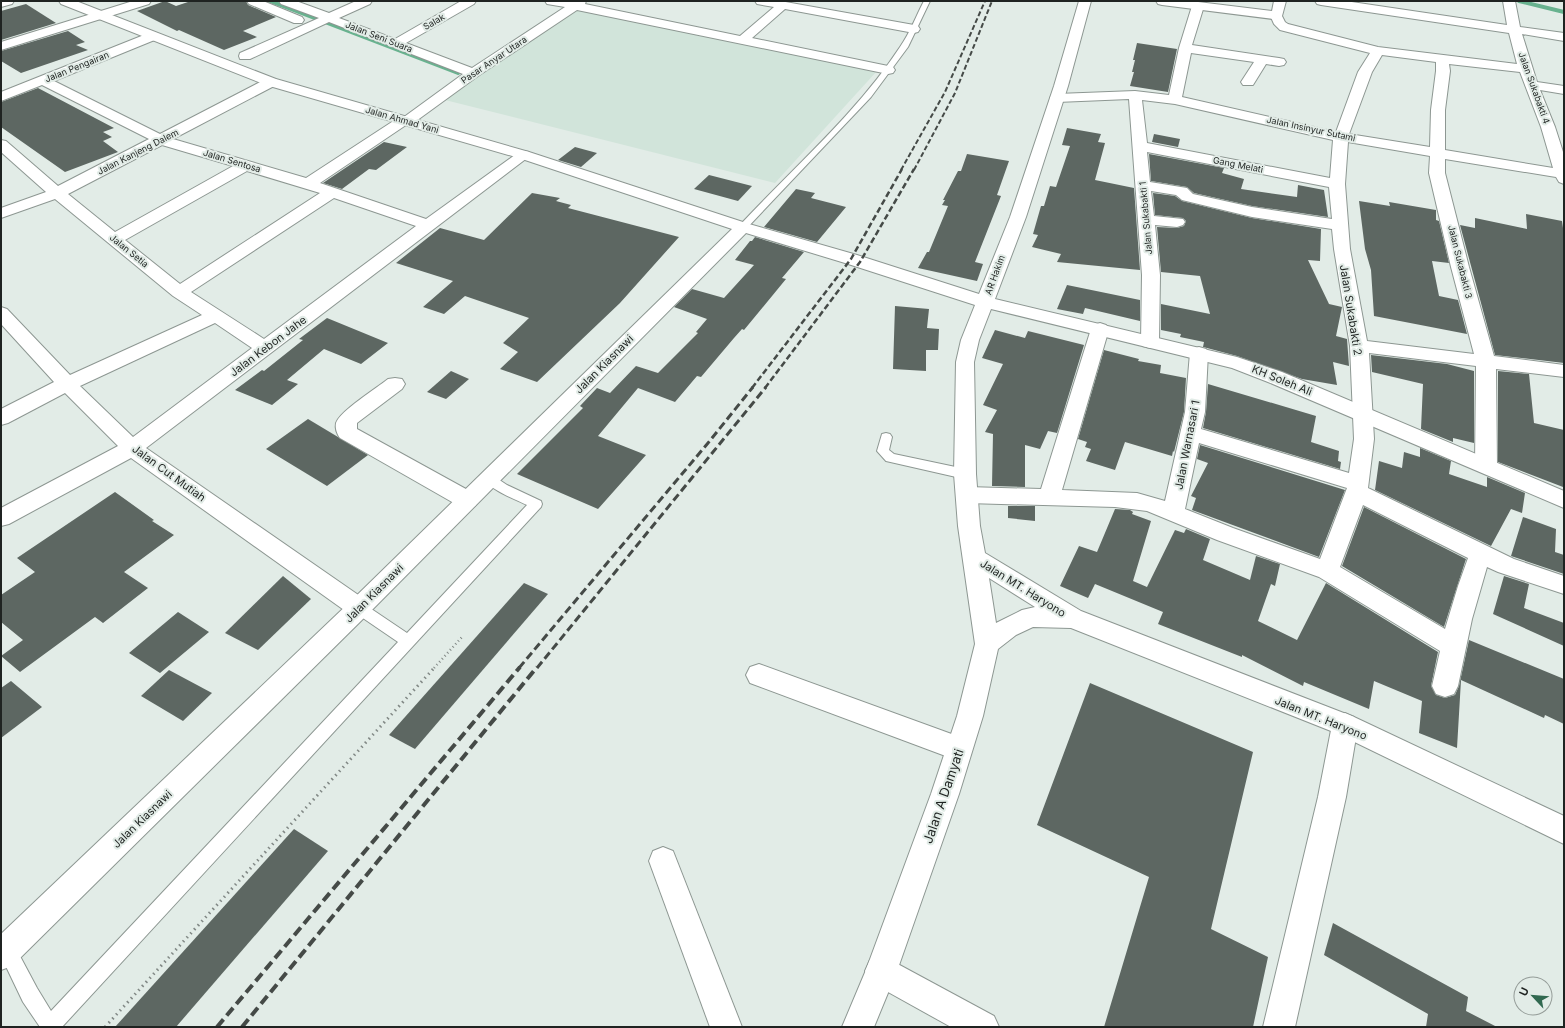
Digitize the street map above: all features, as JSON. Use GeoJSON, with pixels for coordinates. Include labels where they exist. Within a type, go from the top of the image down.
{"type":"FeatureCollection","features":[{"type":"Feature","properties":{"kind":"street"},"geometry":{"type":"LineString","coordinates":[[1,3],[8,1]]}},
{"type":"Feature","properties":{"kind":"street","name":"Jalan Ahmad Yani"},"geometry":{"type":"LineString","coordinates":[[65,1],[271,82],[524,155],[743,227],[851,259],[986,302]]}},
{"type":"Feature","properties":{"kind":"street"},"geometry":{"type":"LineString","coordinates":[[1,46],[145,1]]}},
{"type":"Feature","properties":{"kind":"street"},"geometry":{"type":"LineString","coordinates":[[253,1],[298,20]]}},
{"type":"Feature","properties":{"kind":"street","name":"Jalan Seni Suara"},"geometry":{"type":"LineString","coordinates":[[285,1],[325,21],[397,44],[473,73]]}},
{"type":"Feature","properties":{"kind":"street"},"geometry":{"type":"LineString","coordinates":[[245,56],[325,21],[366,1]]}},
{"type":"Feature","properties":{"kind":"street","name":"Salak"},"geometry":{"type":"LineString","coordinates":[[397,44],[470,1]]}},
{"type":"Feature","properties":{"kind":"street"},"geometry":{"type":"LineString","coordinates":[[550,1],[578,3],[742,40],[888,70]]}},
{"type":"Feature","properties":{"kind":"street"},"geometry":{"type":"LineString","coordinates":[[761,1],[783,5],[804,4],[914,29]]}},
{"type":"Feature","properties":{"kind":"street","name":"AR Hakim"},"geometry":{"type":"LineString","coordinates":[[974,558],[965,474],[965,362],[970,340],[1018,217],[1057,98],[1085,1]]}},
{"type":"Feature","properties":{"kind":"street"},"geometry":{"type":"LineString","coordinates":[[1162,1],[1276,14]]}},
{"type":"Feature","properties":{"kind":"street"},"geometry":{"type":"LineString","coordinates":[[1276,14],[1278,13],[1280,1]]}},
{"type":"Feature","properties":{"kind":"street"},"geometry":{"type":"LineString","coordinates":[[1321,1],[1514,29],[1564,38]]}},
{"type":"Feature","properties":{"kind":"street","name":"Jalan Sukabakti 4"},"geometry":{"type":"LineString","coordinates":[[1510,2],[1514,29],[1525,68],[1548,127],[1564,176]]}},
{"type":"Feature","properties":{"kind":"street","name":"Pasar Anyar Utara"},"geometry":{"type":"LineString","coordinates":[[308,184],[405,121],[473,73],[578,3]]}},
{"type":"Feature","properties":{"kind":"street"},"geometry":{"type":"LineString","coordinates":[[742,40],[783,5]]}},
{"type":"Feature","properties":{"kind":"street"},"geometry":{"type":"LineString","coordinates":[[1175,100],[1185,48],[1198,6]]}},
{"type":"Feature","properties":{"kind":"street"},"geometry":{"type":"LineString","coordinates":[[1276,14],[1280,24],[1284,27],[1378,51],[1525,68]]}},
{"type":"Feature","properties":{"kind":"street","name":"Jalan Pengairan"},"geometry":{"type":"LineString","coordinates":[[1,97],[153,36]]}},
{"type":"Feature","properties":{"kind":"street"},"geometry":{"type":"LineString","coordinates":[[1185,48],[1279,62]]}},
{"type":"Feature","properties":{"kind":"street","name":"Jalan Sukabakti 2"},"geometry":{"type":"LineString","coordinates":[[1327,572],[1343,526],[1350,512],[1357,488],[1364,439],[1361,414],[1359,346],[1342,249],[1340,225],[1337,184],[1341,136],[1365,72],[1378,51]]}},
{"type":"Feature","properties":{"kind":"street","name":"Jalan Sukabakti 3"},"geometry":{"type":"LineString","coordinates":[[1442,58],[1443,71],[1438,110],[1437,152],[1439,184],[1486,362],[1486,466]]}},
{"type":"Feature","properties":{"kind":"street"},"geometry":{"type":"LineString","coordinates":[[1248,82],[1262,60]]}},
{"type":"Feature","properties":{"kind":"street","name":"Jalan Sentosa"},"geometry":{"type":"LineString","coordinates":[[44,81],[162,140],[308,184],[428,225]]}},
{"type":"Feature","properties":{"kind":"street","name":"Jalan Kanjeng Dalem"},"geometry":{"type":"LineString","coordinates":[[1,213],[58,193],[271,82]]}},
{"type":"Feature","properties":{"kind":"street"},"geometry":{"type":"LineString","coordinates":[[1532,85],[1564,90]]}},
{"type":"Feature","properties":{"kind":"street","name":"Jalan Insinyur Sutami"},"geometry":{"type":"LineString","coordinates":[[1057,98],[1135,95],[1175,100],[1341,136],[1437,152],[1564,176]]}},
{"type":"Feature","properties":{"kind":"street","name":"Jalan Sukabakti 1"},"geometry":{"type":"LineString","coordinates":[[1135,95],[1151,276],[1150,342]]}},
{"type":"Feature","properties":{"kind":"street"},"geometry":{"type":"LineString","coordinates":[[1548,127],[1564,130]]}},
{"type":"Feature","properties":{"kind":"street","name":"Jalan Setia"},"geometry":{"type":"LineString","coordinates":[[1,144],[58,193],[179,292],[265,348]]}},
{"type":"Feature","properties":{"kind":"street","name":"Gang Melati"},"geometry":{"type":"LineString","coordinates":[[1140,146],[1337,184]]}},
{"type":"Feature","properties":{"kind":"street","name":"Jalan Kebon Jahe"},"geometry":{"type":"LineString","coordinates":[[1,518],[132,448],[428,225],[524,155]]}},
{"type":"Feature","properties":{"kind":"street"},"geometry":{"type":"LineString","coordinates":[[114,239],[246,165]]}},
{"type":"Feature","properties":{"kind":"street"},"geometry":{"type":"LineString","coordinates":[[1143,184],[1181,191],[1188,197],[1252,212],[1340,225]]}},
{"type":"Feature","properties":{"kind":"street"},"geometry":{"type":"LineString","coordinates":[[179,292],[333,192]]}},
{"type":"Feature","properties":{"kind":"street"},"geometry":{"type":"LineString","coordinates":[[1146,220],[1178,222]]}},
{"type":"Feature","properties":{"kind":"street","name":"Jalan Kiasnawi"},"geometry":{"type":"LineString","coordinates":[[3,948],[359,608],[743,227]]}},
{"type":"Feature","properties":{"kind":"street","name":"KH Soleh Ali"},"geometry":{"type":"LineString","coordinates":[[986,302],[1237,363],[1269,374],[1564,500]]}},
{"type":"Feature","properties":{"kind":"street","name":"Jalan Cut Mutiah"},"geometry":{"type":"LineString","coordinates":[[1,313],[67,384],[132,448],[359,608]]}},
{"type":"Feature","properties":{"kind":"street"},"geometry":{"type":"LineString","coordinates":[[1,418],[67,384],[216,316]]}},
{"type":"Feature","properties":{"kind":"street"},"geometry":{"type":"LineString","coordinates":[[1049,497],[1100,329]]}},
{"type":"Feature","properties":{"kind":"street"},"geometry":{"type":"LineString","coordinates":[[1359,346],[1564,371]]}},
{"type":"Feature","properties":{"kind":"street","name":"Jalan Warnasari 1"},"geometry":{"type":"LineString","coordinates":[[1173,512],[1195,412],[1199,353]]}},
{"type":"Feature","properties":{"kind":"street"},"geometry":{"type":"LineString","coordinates":[[395,384],[350,418],[346,424],[347,432],[468,500]]}},
{"type":"Feature","properties":{"kind":"street"},"geometry":{"type":"LineString","coordinates":[[1191,433],[1357,488],[1481,554],[1513,568],[1564,585]]}},
{"type":"Feature","properties":{"kind":"street"},"geometry":{"type":"LineString","coordinates":[[967,495],[1128,500],[1151,504],[1225,534],[1327,572],[1452,646]]}},
{"type":"Feature","properties":{"kind":"street"},"geometry":{"type":"LineString","coordinates":[[1445,686],[1452,646],[1473,573],[1481,554]]}},
{"type":"Feature","properties":{"kind":"street","name":"Jalan MT. Haryono"},"geometry":{"type":"LineString","coordinates":[[974,558],[1072,618],[1344,725],[1564,830]]}},
{"type":"Feature","properties":{"kind":"street","name":"Jalan A Damyati"},"geometry":{"type":"LineString","coordinates":[[858,1027],[881,971],[945,794],[970,716],[987,644],[974,558]]}},
{"type":"Feature","properties":{"kind":"street","name":"Jalan MT. Haryono"},"geometry":{"type":"LineString","coordinates":[[987,644],[1007,628],[1031,617],[1072,618]]}},
{"type":"Feature","properties":{"kind":"street"},"geometry":{"type":"LineString","coordinates":[[759,675],[959,749]]}},
{"type":"Feature","properties":{"kind":"street"},"geometry":{"type":"LineString","coordinates":[[1279,1027],[1332,797],[1344,725]]}},
{"type":"Feature","properties":{"kind":"street"},"geometry":{"type":"LineString","coordinates":[[663,862],[726,1027]]}},
{"type":"Feature","properties":{"kind":"street"},"geometry":{"type":"LineString","coordinates":[[881,971],[983,1027]]}},
{"type":"Feature","properties":{"kind":"lane"},"geometry":{"type":"LineString","coordinates":[[743,227],[829,137],[888,70],[904,48],[927,1]]}},
{"type":"Feature","properties":{"kind":"lane"},"geometry":{"type":"LineString","coordinates":[[886,437],[883,451],[890,458],[965,474]]}},
{"type":"Feature","properties":{"kind":"lane"},"geometry":{"type":"LineString","coordinates":[[3,948],[50,1026],[536,504],[503,488],[489,478]]}},
{"type":"Feature","properties":{"kind":"lane"},"geometry":{"type":"LineString","coordinates":[[359,608],[409,642]]}},
{"type":"Feature","properties":{"kind":"path"},"geometry":{"type":"LineString","coordinates":[[105,1027],[462,636]]}},
{"type":"Feature","properties":{"kind":"shaded area"},"geometry":{"type":"Polygon","coordinates":[[[578,8],[877,71],[775,183],[441,99],[578,8]]]}},
{"type":"Feature","properties":{"kind":"building"},"geometry":{"type":"Polygon","coordinates":[[[165,1],[176,6],[191,1],[246,1],[248,5],[276,17],[243,31],[257,37],[224,50],[179,30],[177,31],[137,11],[165,1]]]}},
{"type":"Feature","properties":{"kind":"building"},"geometry":{"type":"Polygon","coordinates":[[[26,4],[56,23],[1,40],[1,11],[26,4]]]}},
{"type":"Feature","properties":{"kind":"building"},"geometry":{"type":"Polygon","coordinates":[[[68,31],[85,42],[76,45],[88,50],[21,73],[1,61],[1,51],[68,31]]]}},
{"type":"Feature","properties":{"kind":"building"},"geometry":{"type":"Polygon","coordinates":[[[1137,43],[1177,49],[1168,92],[1130,86],[1134,72],[1132,72],[1135,60],[1133,60],[1137,43]]]}},
{"type":"Feature","properties":{"kind":"building"},"geometry":{"type":"Polygon","coordinates":[[[38,88],[114,128],[103,132],[112,137],[103,141],[118,152],[65,172],[1,127],[1,102],[38,88]]]}},
{"type":"Feature","properties":{"kind":"building"},"geometry":{"type":"Polygon","coordinates":[[[1067,128],[1101,134],[1098,142],[1105,143],[1095,180],[1134,188],[1140,270],[1057,262],[1061,254],[1032,247],[1038,235],[1033,234],[1041,206],[1044,206],[1050,186],[1056,187],[1070,146],[1062,145],[1067,128]]]}},
{"type":"Feature","properties":{"kind":"building"},"geometry":{"type":"Polygon","coordinates":[[[1154,134],[1180,139],[1178,147],[1152,142],[1154,134]]]}},
{"type":"Feature","properties":{"kind":"building"},"geometry":{"type":"Polygon","coordinates":[[[384,142],[407,147],[376,170],[369,169],[342,189],[323,183],[384,142]]]}},
{"type":"Feature","properties":{"kind":"building"},"geometry":{"type":"Polygon","coordinates":[[[575,147],[597,153],[581,167],[558,160],[575,147]]]}},
{"type":"Feature","properties":{"kind":"building"},"geometry":{"type":"Polygon","coordinates":[[[967,154],[1009,161],[997,195],[1001,196],[975,262],[983,264],[977,281],[918,268],[927,252],[929,252],[948,206],[942,205],[945,200],[943,200],[958,171],[961,171],[967,154]]]}},
{"type":"Feature","properties":{"kind":"building"},"geometry":{"type":"Polygon","coordinates":[[[1149,154],[1224,168],[1222,173],[1244,179],[1241,189],[1297,197],[1298,185],[1324,190],[1328,217],[1252,206],[1194,193],[1187,187],[1151,181],[1149,154]]]}},
{"type":"Feature","properties":{"kind":"building"},"geometry":{"type":"Polygon","coordinates":[[[709,175],[752,186],[738,201],[694,189],[709,175]]]}},
{"type":"Feature","properties":{"kind":"building"},"geometry":{"type":"Polygon","coordinates":[[[796,189],[815,193],[811,198],[846,207],[817,242],[764,227],[796,189]]]}},
{"type":"Feature","properties":{"kind":"building"},"geometry":{"type":"Polygon","coordinates":[[[532,193],[560,198],[556,201],[571,205],[568,208],[679,237],[620,303],[537,382],[500,369],[518,352],[503,343],[529,318],[465,296],[444,314],[423,307],[453,281],[396,263],[440,228],[484,240],[532,193]]]}},
{"type":"Feature","properties":{"kind":"building"},"geometry":{"type":"Polygon","coordinates":[[[1153,193],[1175,196],[1182,201],[1252,218],[1321,229],[1320,261],[1308,260],[1329,304],[1342,307],[1336,336],[1347,339],[1349,366],[1333,362],[1337,385],[1302,379],[1237,356],[1203,347],[1204,342],[1180,337],[1181,334],[1161,330],[1161,304],[1210,314],[1200,276],[1161,272],[1157,227],[1177,228],[1184,226],[1186,221],[1183,218],[1155,215],[1153,193]]]}},
{"type":"Feature","properties":{"kind":"building"},"geometry":{"type":"Polygon","coordinates":[[[1359,201],[1390,206],[1389,202],[1436,210],[1436,220],[1439,221],[1449,263],[1432,261],[1439,296],[1458,300],[1467,334],[1374,316],[1371,270],[1365,249],[1359,201]]]}},
{"type":"Feature","properties":{"kind":"building"},"geometry":{"type":"Polygon","coordinates":[[[1526,214],[1562,221],[1564,235],[1564,363],[1495,355],[1460,225],[1475,228],[1475,218],[1527,229],[1526,214]]]}},
{"type":"Feature","properties":{"kind":"building"},"geometry":{"type":"Polygon","coordinates":[[[755,237],[804,252],[782,278],[786,279],[744,330],[742,329],[701,377],[697,376],[675,402],[638,388],[598,436],[646,455],[598,509],[517,474],[583,408],[580,406],[597,388],[610,393],[636,366],[658,373],[698,333],[696,332],[707,319],[674,307],[692,289],[724,298],[754,265],[735,260],[755,237]]]}},
{"type":"Feature","properties":{"kind":"building"},"geometry":{"type":"Polygon","coordinates":[[[1067,285],[1140,300],[1140,321],[1085,308],[1083,314],[1057,309],[1067,285]]]}},
{"type":"Feature","properties":{"kind":"building"},"geometry":{"type":"Polygon","coordinates":[[[895,306],[929,309],[927,328],[939,329],[938,350],[926,350],[926,371],[893,369],[895,306]]]}},
{"type":"Feature","properties":{"kind":"building"},"geometry":{"type":"Polygon","coordinates":[[[327,318],[388,343],[361,364],[324,349],[287,380],[298,384],[272,405],[235,390],[262,370],[264,371],[303,340],[299,339],[327,318]]]}},
{"type":"Feature","properties":{"kind":"building"},"geometry":{"type":"Polygon","coordinates":[[[995,330],[1025,338],[1028,331],[1084,345],[1057,433],[1048,431],[1040,449],[1025,445],[1025,487],[992,486],[993,434],[985,432],[997,410],[983,405],[1003,364],[982,358],[995,330]]]}},
{"type":"Feature","properties":{"kind":"building"},"geometry":{"type":"Polygon","coordinates":[[[1104,350],[1139,359],[1138,361],[1161,365],[1160,373],[1186,378],[1184,412],[1172,456],[1125,442],[1115,470],[1086,461],[1091,449],[1085,447],[1087,442],[1078,439],[1104,350]]]}},
{"type":"Feature","properties":{"kind":"building"},"geometry":{"type":"Polygon","coordinates":[[[1371,355],[1447,364],[1474,371],[1474,443],[1453,438],[1453,442],[1421,429],[1423,384],[1372,372],[1371,355]]]}},
{"type":"Feature","properties":{"kind":"building"},"geometry":{"type":"Polygon","coordinates":[[[451,371],[469,379],[446,399],[427,392],[451,371]]]}},
{"type":"Feature","properties":{"kind":"building"},"geometry":{"type":"Polygon","coordinates":[[[1498,371],[1529,374],[1534,423],[1564,430],[1563,487],[1498,462],[1498,371]]]}},
{"type":"Feature","properties":{"kind":"building"},"geometry":{"type":"Polygon","coordinates":[[[1208,384],[1316,416],[1311,442],[1339,451],[1338,461],[1341,462],[1340,469],[1203,428],[1208,384]]]}},
{"type":"Feature","properties":{"kind":"building"},"geometry":{"type":"Polygon","coordinates":[[[308,419],[368,455],[327,486],[266,449],[308,419]]]}},
{"type":"Feature","properties":{"kind":"building"},"geometry":{"type":"Polygon","coordinates":[[[1200,445],[1345,490],[1319,557],[1192,510],[1196,498],[1191,496],[1208,463],[1197,459],[1200,445]]]}},
{"type":"Feature","properties":{"kind":"building"},"geometry":{"type":"Polygon","coordinates":[[[1420,448],[1451,461],[1449,474],[1487,487],[1487,477],[1525,493],[1522,513],[1511,509],[1491,546],[1375,490],[1379,461],[1402,468],[1404,452],[1420,457],[1420,448]]]}},
{"type":"Feature","properties":{"kind":"building"},"geometry":{"type":"Polygon","coordinates":[[[115,492],[154,520],[152,521],[174,535],[124,572],[148,588],[103,623],[95,617],[20,672],[1,656],[23,640],[1,622],[1,595],[35,572],[17,558],[115,492]]]}},
{"type":"Feature","properties":{"kind":"building"},"geometry":{"type":"Polygon","coordinates":[[[1008,506],[1035,506],[1035,521],[1008,518],[1008,506]]]}},
{"type":"Feature","properties":{"kind":"building"},"geometry":{"type":"Polygon","coordinates":[[[1364,507],[1466,559],[1444,627],[1342,566],[1364,507]]]}},
{"type":"Feature","properties":{"kind":"building"},"geometry":{"type":"Polygon","coordinates":[[[1115,509],[1130,510],[1133,512],[1132,514],[1151,521],[1133,581],[1147,587],[1175,530],[1184,533],[1186,529],[1210,539],[1203,560],[1250,580],[1256,556],[1280,564],[1275,586],[1271,584],[1258,621],[1297,640],[1326,583],[1438,652],[1431,686],[1436,695],[1445,698],[1455,695],[1459,686],[1469,640],[1564,679],[1564,724],[1545,715],[1544,718],[1461,680],[1457,748],[1419,733],[1422,701],[1374,681],[1369,709],[1304,682],[1303,686],[1242,655],[1242,657],[1158,624],[1163,612],[1095,584],[1088,598],[1060,586],[1079,546],[1097,552],[1115,509]]]}},
{"type":"Feature","properties":{"kind":"building"},"geometry":{"type":"Polygon","coordinates":[[[1523,517],[1556,529],[1555,552],[1564,555],[1564,574],[1511,556],[1523,517]]]}},
{"type":"Feature","properties":{"kind":"building"},"geometry":{"type":"Polygon","coordinates":[[[283,576],[311,599],[258,650],[225,633],[283,576]]]}},
{"type":"Feature","properties":{"kind":"building"},"geometry":{"type":"Polygon","coordinates":[[[1504,576],[1529,584],[1524,608],[1564,623],[1564,646],[1493,614],[1504,576]]]}},
{"type":"Feature","properties":{"kind":"building"},"geometry":{"type":"Polygon","coordinates":[[[524,583],[548,594],[415,749],[389,735],[524,583]]]}},
{"type":"Feature","properties":{"kind":"building"},"geometry":{"type":"Polygon","coordinates":[[[178,612],[209,632],[160,673],[129,653],[178,612]]]}},
{"type":"Feature","properties":{"kind":"building"},"geometry":{"type":"Polygon","coordinates":[[[169,670],[212,693],[183,721],[141,696],[169,670]]]}},
{"type":"Feature","properties":{"kind":"building"},"geometry":{"type":"Polygon","coordinates":[[[11,681],[42,707],[1,738],[1,688],[11,681]]]}},
{"type":"Feature","properties":{"kind":"building"},"geometry":{"type":"Polygon","coordinates":[[[1090,683],[1253,752],[1211,929],[1268,957],[1253,1027],[1104,1027],[1149,877],[1037,825],[1090,683]]]}},
{"type":"Feature","properties":{"kind":"building"},"geometry":{"type":"Polygon","coordinates":[[[294,829],[328,851],[176,1027],[115,1027],[294,829]]]}},
{"type":"Feature","properties":{"kind":"building"},"geometry":{"type":"Polygon","coordinates":[[[1333,923],[1468,997],[1466,1011],[1497,1027],[1426,1027],[1428,1014],[1324,955],[1333,923]]]}},
{"type":"Feature","properties":{"kind":"waterway"},"geometry":{"type":"LineString","coordinates":[[270,1],[458,73]]}},
{"type":"Feature","properties":{"kind":"waterway"},"geometry":{"type":"LineString","coordinates":[[1519,1],[1564,12]]}},
{"type":"Feature","properties":{"kind":"railway"},"geometry":{"type":"LineString","coordinates":[[901,170],[945,92],[985,1]]}},
{"type":"Feature","properties":{"kind":"railway"},"geometry":{"type":"LineString","coordinates":[[914,170],[955,93],[992,1]]}},
{"type":"Feature","properties":{"kind":"railway"},"geometry":{"type":"LineString","coordinates":[[752,388],[851,259],[902,169]]}},
{"type":"Feature","properties":{"kind":"railway"},"geometry":{"type":"LineString","coordinates":[[765,388],[860,262],[914,169]]}},
{"type":"Feature","properties":{"kind":"railway"},"geometry":{"type":"LineString","coordinates":[[519,668],[708,443],[753,387]]}},
{"type":"Feature","properties":{"kind":"railway"},"geometry":{"type":"LineString","coordinates":[[537,668],[766,387]]}},
{"type":"Feature","properties":{"kind":"railway"},"geometry":{"type":"LineString","coordinates":[[217,1027],[520,667]]}},
{"type":"Feature","properties":{"kind":"railway"},"geometry":{"type":"LineString","coordinates":[[242,1027],[537,667]]}}]}
